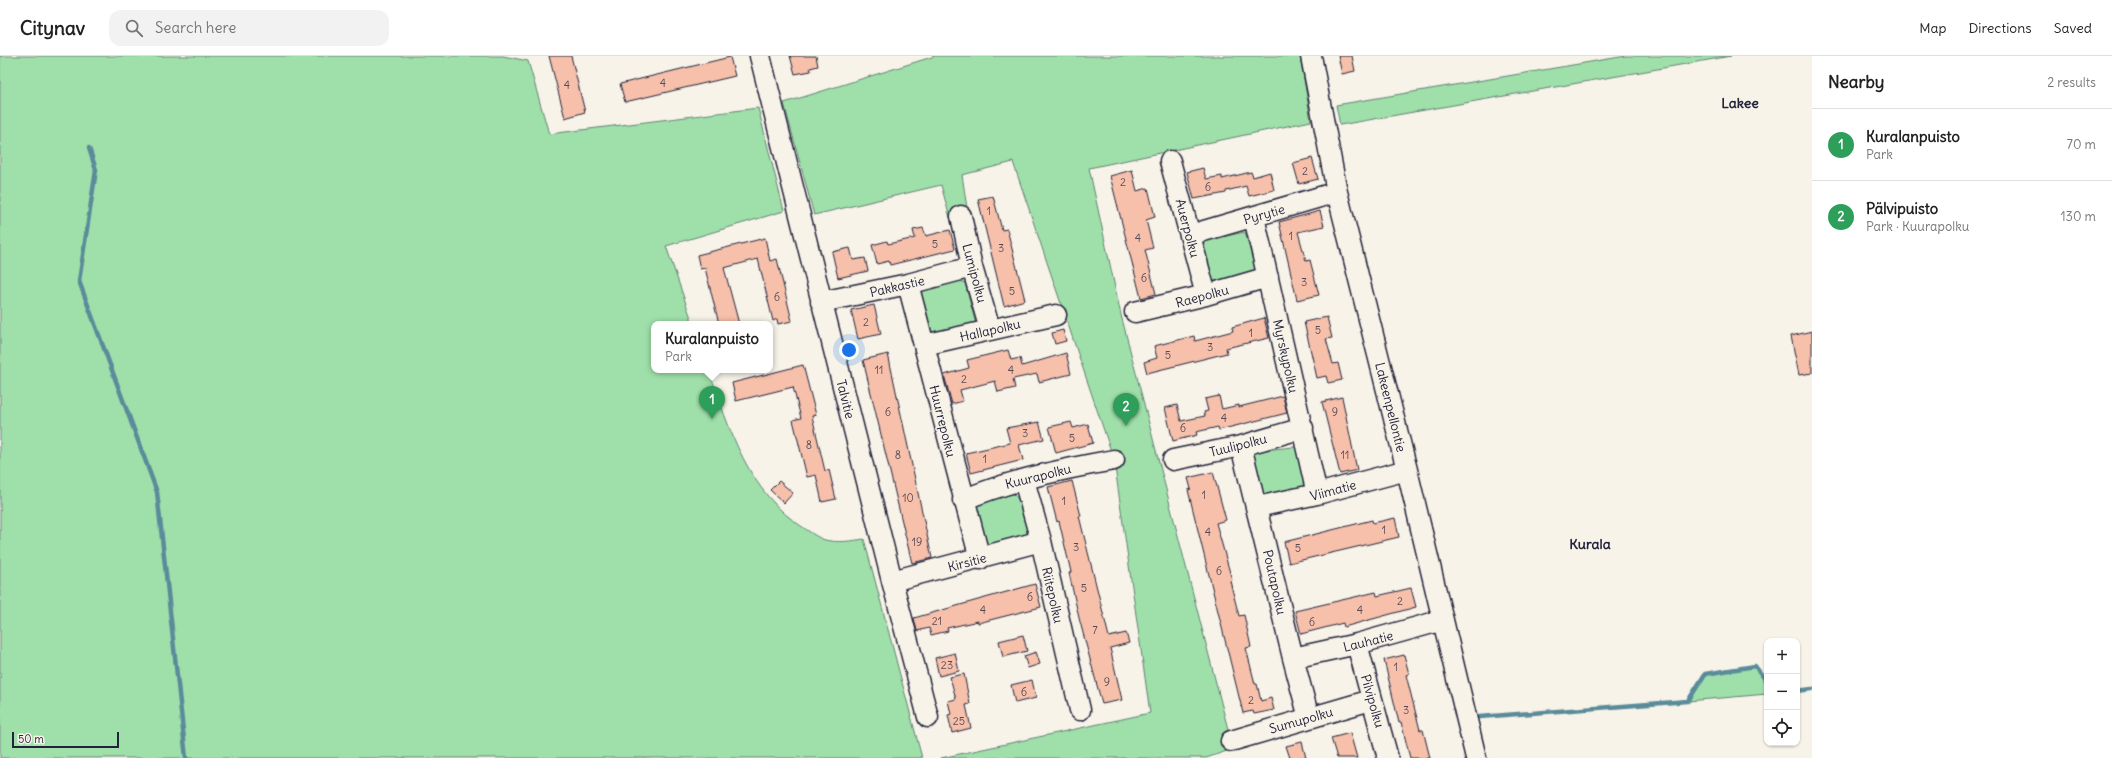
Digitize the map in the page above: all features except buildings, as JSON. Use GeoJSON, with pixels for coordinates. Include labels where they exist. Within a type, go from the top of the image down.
{"type":"FeatureCollection","features":[{"type":"Feature","properties":{"kind":"street","name":"Talvitie"},"geometry":{"type":"LineString","coordinates":[[760,56],[821,302],[928,717]]}},
{"type":"Feature","properties":{"kind":"street","name":"Lakeenpellontie"},"geometry":{"type":"LineString","coordinates":[[1311,56],[1337,192],[1407,470],[1476,758]]}},
{"type":"Feature","properties":{"kind":"street","name":"Auerpolku"},"geometry":{"type":"LineString","coordinates":[[1170,161],[1206,295]]}},
{"type":"Feature","properties":{"kind":"street","name":"Pyrytie"},"geometry":{"type":"LineString","coordinates":[[1190,234],[1254,217],[1337,192]]}},
{"type":"Feature","properties":{"kind":"street","name":"Lumipolku"},"geometry":{"type":"LineString","coordinates":[[961,216],[972,267],[990,330]]}},
{"type":"Feature","properties":{"kind":"street","name":"Myrskypolku"},"geometry":{"type":"LineString","coordinates":[[1254,217],[1317,494]]}},
{"type":"Feature","properties":{"kind":"street","name":"Pakkastie"},"geometry":{"type":"LineString","coordinates":[[821,302],[908,284],[972,267]]}},
{"type":"Feature","properties":{"kind":"street","name":"Raepolku"},"geometry":{"type":"LineString","coordinates":[[1135,312],[1206,295],[1268,277]]}},
{"type":"Feature","properties":{"kind":"street","name":"Huurrepolku"},"geometry":{"type":"LineString","coordinates":[[908,284],[963,500],[980,559]]}},
{"type":"Feature","properties":{"kind":"street","name":"Hallapolku"},"geometry":{"type":"LineString","coordinates":[[924,345],[1056,315]]}},
{"type":"Feature","properties":{"kind":"street","name":"Tuulipolku"},"geometry":{"type":"LineString","coordinates":[[1173,460],[1241,446],[1303,428]]}},
{"type":"Feature","properties":{"kind":"street","name":"Poutapolku"},"geometry":{"type":"LineString","coordinates":[[1241,446],[1309,718]]}},
{"type":"Feature","properties":{"kind":"street","name":"Kuurapolku"},"geometry":{"type":"LineString","coordinates":[[963,500],[992,488],[1063,469],[1114,460]]}},
{"type":"Feature","properties":{"kind":"street","name":"Viimatie"},"geometry":{"type":"LineString","coordinates":[[1257,507],[1317,494],[1407,470]]}},
{"type":"Feature","properties":{"kind":"street","name":"Riitepolku"},"geometry":{"type":"LineString","coordinates":[[1024,480],[1041,541],[1080,710]]}},
{"type":"Feature","properties":{"kind":"street","name":"Kirsitie"},"geometry":{"type":"LineString","coordinates":[[892,581],[980,559],[1041,541]]}},
{"type":"Feature","properties":{"kind":"street","name":"Lauhatie"},"geometry":{"type":"LineString","coordinates":[[1293,658],[1357,644],[1443,620]]}},
{"type":"Feature","properties":{"kind":"street","name":"Pilvipolku"},"geometry":{"type":"LineString","coordinates":[[1357,644],[1388,758]]}},
{"type":"Feature","properties":{"kind":"street","name":"Sumupolku"},"geometry":{"type":"LineString","coordinates":[[1231,741],[1371,700]]}},
{"type":"Feature","properties":{"kind":"green space"},"geometry":{"type":"Polygon","coordinates":[[[0,56],[503,56],[528,61],[549,134],[758,108],[784,211],[666,246],[692,321],[651,321],[651,373],[710,373],[733,437],[743,458],[768,497],[785,514],[822,539],[840,542],[864,539],[922,758],[0,758],[0,56]]]}},
{"type":"Feature","properties":{"kind":"green space"},"geometry":{"type":"Polygon","coordinates":[[[935,56],[1300,56],[1311,121],[1089,168],[1121,315],[1231,741],[1230,750],[1206,758],[941,758],[1150,713],[1114,460],[1013,162],[962,175],[968,215],[950,218],[941,185],[814,215],[784,103],[935,56]]]}},
{"type":"Feature","properties":{"kind":"green space"},"geometry":{"type":"Polygon","coordinates":[[[1626,56],[1731,56],[1340,125],[1336,105],[1626,56]]]}},
{"type":"Feature","properties":{"kind":"green space"},"geometry":{"type":"Polygon","coordinates":[[[1245,232],[1256,271],[1212,284],[1200,244],[1203,241],[1245,232]]]}},
{"type":"Feature","properties":{"kind":"green space"},"geometry":{"type":"Polygon","coordinates":[[[961,281],[965,283],[976,325],[933,336],[927,333],[918,288],[961,281]]]}},
{"type":"Feature","properties":{"kind":"green space"},"geometry":{"type":"Polygon","coordinates":[[[1293,447],[1298,448],[1305,488],[1265,496],[1259,492],[1252,454],[1256,451],[1293,447]]]}},
{"type":"Feature","properties":{"kind":"green space"},"geometry":{"type":"Polygon","coordinates":[[[1012,493],[1022,506],[1026,518],[1027,535],[984,551],[971,504],[1012,493]]]}},
{"type":"Feature","properties":{"kind":"green space"},"geometry":{"type":"Polygon","coordinates":[[[1755,666],[1764,678],[1764,694],[1688,701],[1705,674],[1755,666]]]}},
{"type":"Feature","properties":{"kind":"waterway"},"geometry":{"type":"LineString","coordinates":[[89,148],[96,170],[79,281],[157,492],[186,758]]}},
{"type":"Feature","properties":{"kind":"waterway"},"geometry":{"type":"LineString","coordinates":[[1479,717],[1688,701],[1705,674],[1755,666],[1764,678]]}},
{"type":"Feature","properties":{"kind":"waterway"},"geometry":{"type":"LineString","coordinates":[[1800,691],[1812,689]]}},
{"type":"Feature","properties":{"kind":"place","name":"Kuralanpuisto"},"geometry":{"type":"Point","coordinates":[712,419]}},
{"type":"Feature","properties":{"kind":"place","name":"Pälvipuisto"},"geometry":{"type":"Point","coordinates":[1126,426]}},
{"type":"Feature","properties":{"kind":"district","name":"Lakee"},"geometry":{"type":"Point","coordinates":[1740,103]}},
{"type":"Feature","properties":{"kind":"district","name":"Kurala"},"geometry":{"type":"Point","coordinates":[1590,544]}}]}
